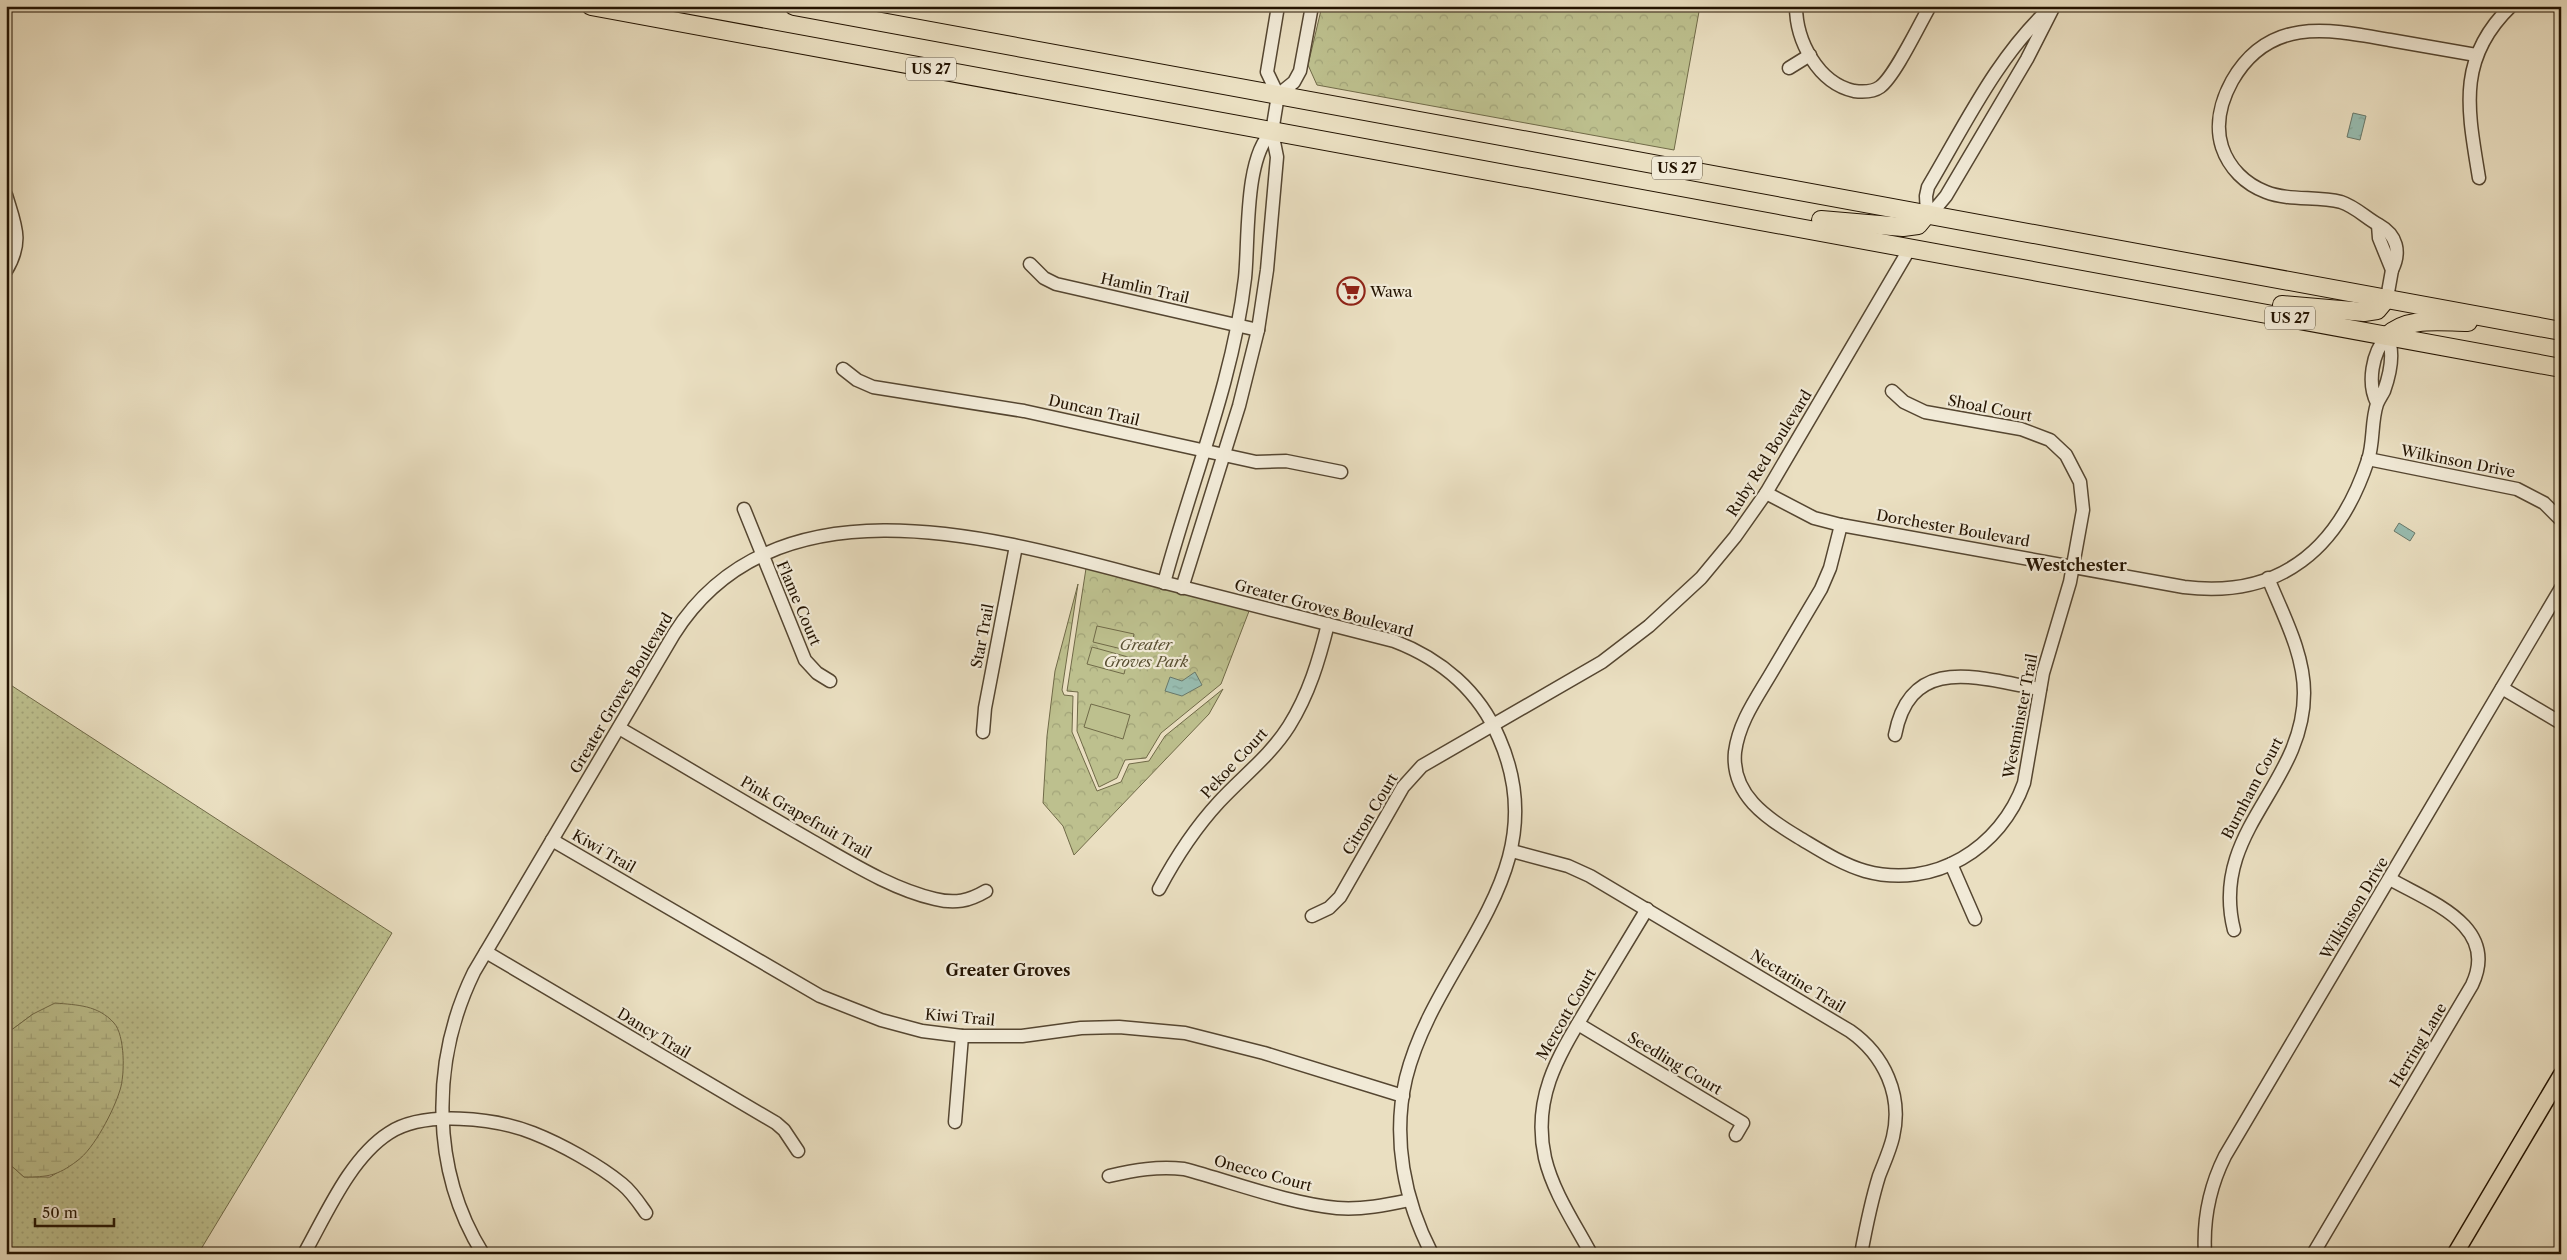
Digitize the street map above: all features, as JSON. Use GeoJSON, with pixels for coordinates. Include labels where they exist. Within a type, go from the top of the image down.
{"type":"FeatureCollection","features":[{"type":"Feature","properties":{"kind":"highway","name":"US 27"},"geometry":{"type":"LineString","coordinates":[[590,6],[2561,368]]}},
{"type":"Feature","properties":{"kind":"highway","name":"US 27"},"geometry":{"type":"LineString","coordinates":[[794,6],[2561,331]]}},
{"type":"Feature","properties":{"kind":"highway"},"geometry":{"type":"LineString","coordinates":[[1645,199],[1656,193],[1668,192],[1836,222],[1903,227],[1918,225],[1927,214]]}},
{"type":"Feature","properties":{"kind":"highway"},"geometry":{"type":"LineString","coordinates":[[2100,283],[2114,278],[2133,277],[2299,308],[2364,312],[2377,310],[2387,298]]}},
{"type":"Feature","properties":{"kind":"highway"},"geometry":{"type":"LineString","coordinates":[[2386,336],[2395,328],[2410,323],[2503,321]]}},
{"type":"Feature","properties":{"kind":"main road"},"geometry":{"type":"LineString","coordinates":[[2455,1254],[2561,1075]]}},
{"type":"Feature","properties":{"kind":"street"},"geometry":{"type":"LineString","coordinates":[[1182,588],[1223,456],[1258,330],[1266,286],[1277,157],[1272,132],[1278,95],[1267,72],[1278,6]]}},
{"type":"Feature","properties":{"kind":"street"},"geometry":{"type":"LineString","coordinates":[[1278,95],[1294,82],[1300,71],[1312,6]]}},
{"type":"Feature","properties":{"kind":"street"},"geometry":{"type":"LineString","coordinates":[[1796,6],[1799,31],[1810,55],[1826,76],[1843,88],[1856,91],[1876,90],[1882,86],[1930,6]]}},
{"type":"Feature","properties":{"kind":"street"},"geometry":{"type":"LineString","coordinates":[[1927,214],[1926,196],[1928,187],[1964,127],[2009,53],[2053,6]]}},
{"type":"Feature","properties":{"kind":"street"},"geometry":{"type":"LineString","coordinates":[[1927,214],[1943,202],[2053,6]]}},
{"type":"Feature","properties":{"kind":"street"},"geometry":{"type":"LineString","coordinates":[[2479,178],[2468,102],[2469,82],[2476,55],[2489,32],[2511,6]]}},
{"type":"Feature","properties":{"kind":"street"},"geometry":{"type":"LineString","coordinates":[[2387,298],[2392,270],[2398,251],[2390,232],[2349,205],[2339,202],[2275,195],[2256,188],[2242,178],[2226,155],[2219,129],[2222,107],[2234,77],[2254,54],[2270,42],[2290,34],[2308,30],[2343,32],[2476,55]]}},
{"type":"Feature","properties":{"kind":"street"},"geometry":{"type":"LineString","coordinates":[[1789,68],[1810,55]]}},
{"type":"Feature","properties":{"kind":"street"},"geometry":{"type":"LineString","coordinates":[[1964,127],[1981,137]]}},
{"type":"Feature","properties":{"kind":"street"},"geometry":{"type":"LineString","coordinates":[[1164,583],[1238,326],[1246,270],[1250,205],[1257,153],[1262,142],[1272,132]]}},
{"type":"Feature","properties":{"kind":"street"},"geometry":{"type":"LineString","coordinates":[[6,195],[18,236],[15,254],[6,271]]}},
{"type":"Feature","properties":{"kind":"street","name":"Ruby Red Boulevard"},"geometry":{"type":"LineString","coordinates":[[1493,725],[1602,662],[1649,626],[1701,578],[1735,537],[1766,493],[1910,248]]}},
{"type":"Feature","properties":{"kind":"street","name":"Hamlin Trail"},"geometry":{"type":"LineString","coordinates":[[1030,264],[1044,278],[1063,286],[1258,330]]}},
{"type":"Feature","properties":{"kind":"street","name":"Dorchester Boulevard"},"geometry":{"type":"LineString","coordinates":[[1766,493],[1814,518],[1841,525],[2199,589],[2233,588],[2268,578],[2298,563],[2328,537],[2348,508],[2368,459],[2377,403],[2384,390],[2391,359],[2391,346],[2386,336]]}},
{"type":"Feature","properties":{"kind":"street","name":"Duncan Trail"},"geometry":{"type":"LineString","coordinates":[[843,369],[857,380],[873,387],[1024,411],[1256,462],[1286,461],[1342,472]]}},
{"type":"Feature","properties":{"kind":"street","name":"Shoal Court"},"geometry":{"type":"LineString","coordinates":[[1892,390],[1904,402],[1926,412],[2035,433],[2058,446],[2074,469]]}},
{"type":"Feature","properties":{"kind":"street","name":"Wilkinson Drive"},"geometry":{"type":"LineString","coordinates":[[2368,459],[2517,489],[2544,503],[2561,520]]}},
{"type":"Feature","properties":{"kind":"street","name":"Westminster Trail"},"geometry":{"type":"LineString","coordinates":[[1841,525],[1830,568],[1821,588],[1746,715],[1735,752],[1736,773],[1746,796],[1766,818],[1848,866],[1874,873],[1902,876],[1930,872],[1951,864],[1980,847],[1996,833],[2018,799],[2024,783],[2040,690],[2064,609],[2083,510],[2084,496],[2074,469]]}},
{"type":"Feature","properties":{"kind":"street","name":"Flame Court"},"geometry":{"type":"LineString","coordinates":[[744,509],[805,660],[817,673],[830,681]]}},
{"type":"Feature","properties":{"kind":"street","name":"Greater Groves Boulevard"},"geometry":{"type":"LineString","coordinates":[[478,1252],[450,1170],[442,1118],[444,1070],[451,1031],[464,994],[486,952],[688,614],[719,583],[762,555],[800,540],[840,533],[920,533],[967,537],[1050,552],[1182,588],[1394,641],[1436,660],[1455,676],[1493,725],[1508,759],[1514,789],[1516,818],[1512,851],[1494,898],[1436,1000],[1424,1026],[1413,1055],[1403,1096],[1400,1144],[1410,1200],[1432,1254]]}},
{"type":"Feature","properties":{"kind":"street","name":"Star Trail"},"geometry":{"type":"LineString","coordinates":[[983,732],[985,708],[1016,546]]}},
{"type":"Feature","properties":{"kind":"street","name":"Burnham Court"},"geometry":{"type":"LineString","coordinates":[[2234,930],[2229,888],[2235,855],[2246,832],[2290,757],[2299,733],[2303,708],[2304,684],[2299,656],[2268,578]]}},
{"type":"Feature","properties":{"kind":"street","name":"Wilkinson Drive"},"geometry":{"type":"LineString","coordinates":[[2205,1254],[2207,1212],[2222,1161],[2561,588]]}},
{"type":"Feature","properties":{"kind":"street","name":"Pekoe Court"},"geometry":{"type":"LineString","coordinates":[[1159,889],[1174,861],[1203,820],[1261,761],[1288,726],[1312,680],[1328,624]]}},
{"type":"Feature","properties":{"kind":"street"},"geometry":{"type":"LineString","coordinates":[[1895,735],[1899,718],[1906,702],[1922,685],[1937,678],[1966,676],[2040,690]]}},
{"type":"Feature","properties":{"kind":"street"},"geometry":{"type":"LineString","coordinates":[[2502,688],[2561,723]]}},
{"type":"Feature","properties":{"kind":"street","name":"Citron Court"},"geometry":{"type":"LineString","coordinates":[[1312,916],[1329,908],[1340,897],[1403,787],[1415,772],[1431,759],[1493,725]]}},
{"type":"Feature","properties":{"kind":"street","name":"Pink Grapefruit Trail"},"geometry":{"type":"LineString","coordinates":[[619,728],[800,834],[891,883],[936,899],[952,902],[972,899],[986,891]]}},
{"type":"Feature","properties":{"kind":"street","name":"Kiwi Trail"},"geometry":{"type":"LineString","coordinates":[[552,840],[820,996],[881,1020],[922,1030],[962,1036],[1022,1036],[1081,1028],[1120,1027],[1169,1031],[1222,1041],[1403,1096]]}},
{"type":"Feature","properties":{"kind":"street","name":"Nectarine Trail"},"geometry":{"type":"LineString","coordinates":[[1512,851],[1568,866],[1590,876],[1850,1031],[1868,1046],[1885,1069],[1894,1096],[1896,1120],[1891,1145],[1869,1212],[1861,1254]]}},
{"type":"Feature","properties":{"kind":"street"},"geometry":{"type":"LineString","coordinates":[[1951,864],[1975,919]]}},
{"type":"Feature","properties":{"kind":"street","name":"Herring Lane"},"geometry":{"type":"LineString","coordinates":[[2313,1254],[2472,985],[2478,971],[2477,944],[2467,927],[2390,879]]}},
{"type":"Feature","properties":{"kind":"street","name":"Mercott Court"},"geometry":{"type":"LineString","coordinates":[[1591,1254],[1551,1176],[1542,1136],[1542,1108],[1550,1077],[1578,1024],[1647,910]]}},
{"type":"Feature","properties":{"kind":"street","name":"Dancy Trail"},"geometry":{"type":"LineString","coordinates":[[486,952],[776,1123],[784,1130],[798,1151]]}},
{"type":"Feature","properties":{"kind":"street","name":"Seedling Court"},"geometry":{"type":"LineString","coordinates":[[1578,1024],[1743,1123],[1736,1135]]}},
{"type":"Feature","properties":{"kind":"street"},"geometry":{"type":"LineString","coordinates":[[955,1122],[962,1036]]}},
{"type":"Feature","properties":{"kind":"street"},"geometry":{"type":"LineString","coordinates":[[304,1254],[353,1170],[371,1148],[399,1127],[442,1118],[496,1123],[534,1133],[564,1148],[621,1183],[646,1213]]}},
{"type":"Feature","properties":{"kind":"street","name":"Onecco Court"},"geometry":{"type":"LineString","coordinates":[[1109,1176],[1137,1169],[1168,1167],[1184,1169],[1306,1202],[1338,1208],[1383,1206],[1410,1200]]}},
{"type":"Feature","properties":{"kind":"green space"},"geometry":{"type":"Polygon","coordinates":[[[1322,6],[1700,6],[1674,150],[1317,85],[1308,65],[1322,6]]]}},
{"type":"Feature","properties":{"kind":"green space","name":"Greater Groves Park"},"geometry":{"type":"Polygon","coordinates":[[[1087,562],[1251,606],[1221,684],[1161,733],[1146,758],[1125,760],[1117,778],[1099,787],[1077,731],[1078,692],[1067,691],[1087,562]]]}},
{"type":"Feature","properties":{"kind":"green space"},"geometry":{"type":"Polygon","coordinates":[[[1078,584],[1062,690],[1064,695],[1073,696],[1072,732],[1097,791],[1121,782],[1129,764],[1149,761],[1165,736],[1223,689],[1209,714],[1074,855],[1063,826],[1043,803],[1047,736],[1055,671],[1078,584]]]}},
{"type":"Feature","properties":{"kind":"green space"},"geometry":{"type":"Polygon","coordinates":[[[1097,626],[1134,634],[1130,651],[1093,642],[1097,626]]]}},
{"type":"Feature","properties":{"kind":"green space"},"geometry":{"type":"Polygon","coordinates":[[[1092,647],[1128,657],[1124,674],[1087,664],[1092,647]]]}},
{"type":"Feature","properties":{"kind":"green space"},"geometry":{"type":"Polygon","coordinates":[[[6,682],[392,933],[198,1254],[6,1254],[6,1161],[24,1177],[50,1177],[78,1160],[33,1014],[6,1034],[6,682]]]}},
{"type":"Feature","properties":{"kind":"green space"},"geometry":{"type":"Polygon","coordinates":[[[1091,704],[1130,715],[1123,739],[1084,727],[1091,704]]]}},
{"type":"Feature","properties":{"kind":"green space"},"geometry":{"type":"Polygon","coordinates":[[[55,1003],[79,1005],[94,1009],[114,1023],[118,1029],[122,1046],[122,1083],[108,1118],[96,1139],[77,1161],[58,1173],[40,1177],[24,1177],[6,1161],[6,1034],[33,1014],[55,1003]]]}},
{"type":"Feature","properties":{"kind":"water"},"geometry":{"type":"Polygon","coordinates":[[[2353,113],[2366,116],[2360,140],[2347,137],[2353,113]]]}},
{"type":"Feature","properties":{"kind":"water"},"geometry":{"type":"Polygon","coordinates":[[[2399,523],[2415,533],[2410,541],[2394,531],[2399,523]]]}},
{"type":"Feature","properties":{"kind":"water"},"geometry":{"type":"Polygon","coordinates":[[[1195,672],[1202,685],[1182,696],[1165,691],[1170,677],[1182,681],[1195,672]]]}},
{"type":"Feature","properties":{"kind":"place","name":"Wawa"},"geometry":{"type":"Point","coordinates":[1351,291]}},
{"type":"Feature","properties":{"kind":"district","name":"Westchester"},"geometry":{"type":"Point","coordinates":[2076,565]}},
{"type":"Feature","properties":{"kind":"district","name":"Greater Groves"},"geometry":{"type":"Point","coordinates":[1008,970]}}]}
